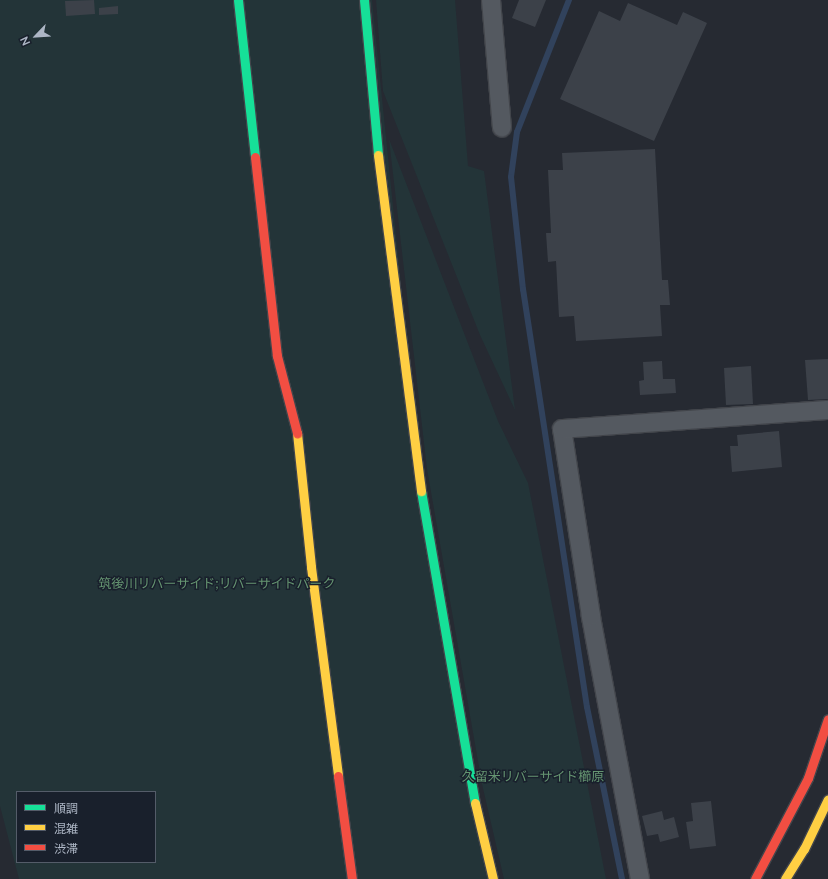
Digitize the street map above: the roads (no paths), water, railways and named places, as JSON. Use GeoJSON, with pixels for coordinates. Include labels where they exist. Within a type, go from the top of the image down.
{"type":"FeatureCollection","features":[{"type":"Feature","properties":{"kind":"street"},"geometry":{"type":"LineString","coordinates":[[238,0],[276,356],[297,429],[311,567],[352,879]]}},
{"type":"Feature","properties":{"kind":"street"},"geometry":{"type":"LineString","coordinates":[[364,0],[378,156],[417,465],[472,790],[493,879]]}},
{"type":"Feature","properties":{"kind":"street"},"geometry":{"type":"LineString","coordinates":[[491,0],[502,128]]}},
{"type":"Feature","properties":{"kind":"street"},"geometry":{"type":"LineString","coordinates":[[640,879],[593,631],[562,429],[828,410]]}},
{"type":"Feature","properties":{"kind":"street"},"geometry":{"type":"LineString","coordinates":[[755,879],[808,778],[828,719]]}},
{"type":"Feature","properties":{"kind":"street"},"geometry":{"type":"LineString","coordinates":[[785,879],[828,799]]}},
{"type":"Feature","properties":{"kind":"waterway"},"geometry":{"type":"LineString","coordinates":[[569,0],[517,132],[511,177],[523,289],[587,707],[622,879]]}},
{"type":"Feature","properties":{"kind":"park label","name":"筑後川リバーサイド;リバーサイドパーク"},"geometry":{"type":"Point","coordinates":[217,583]}},
{"type":"Feature","properties":{"kind":"park label","name":"久留米リバーサイド櫛原"},"geometry":{"type":"Point","coordinates":[533,776]}}]}
